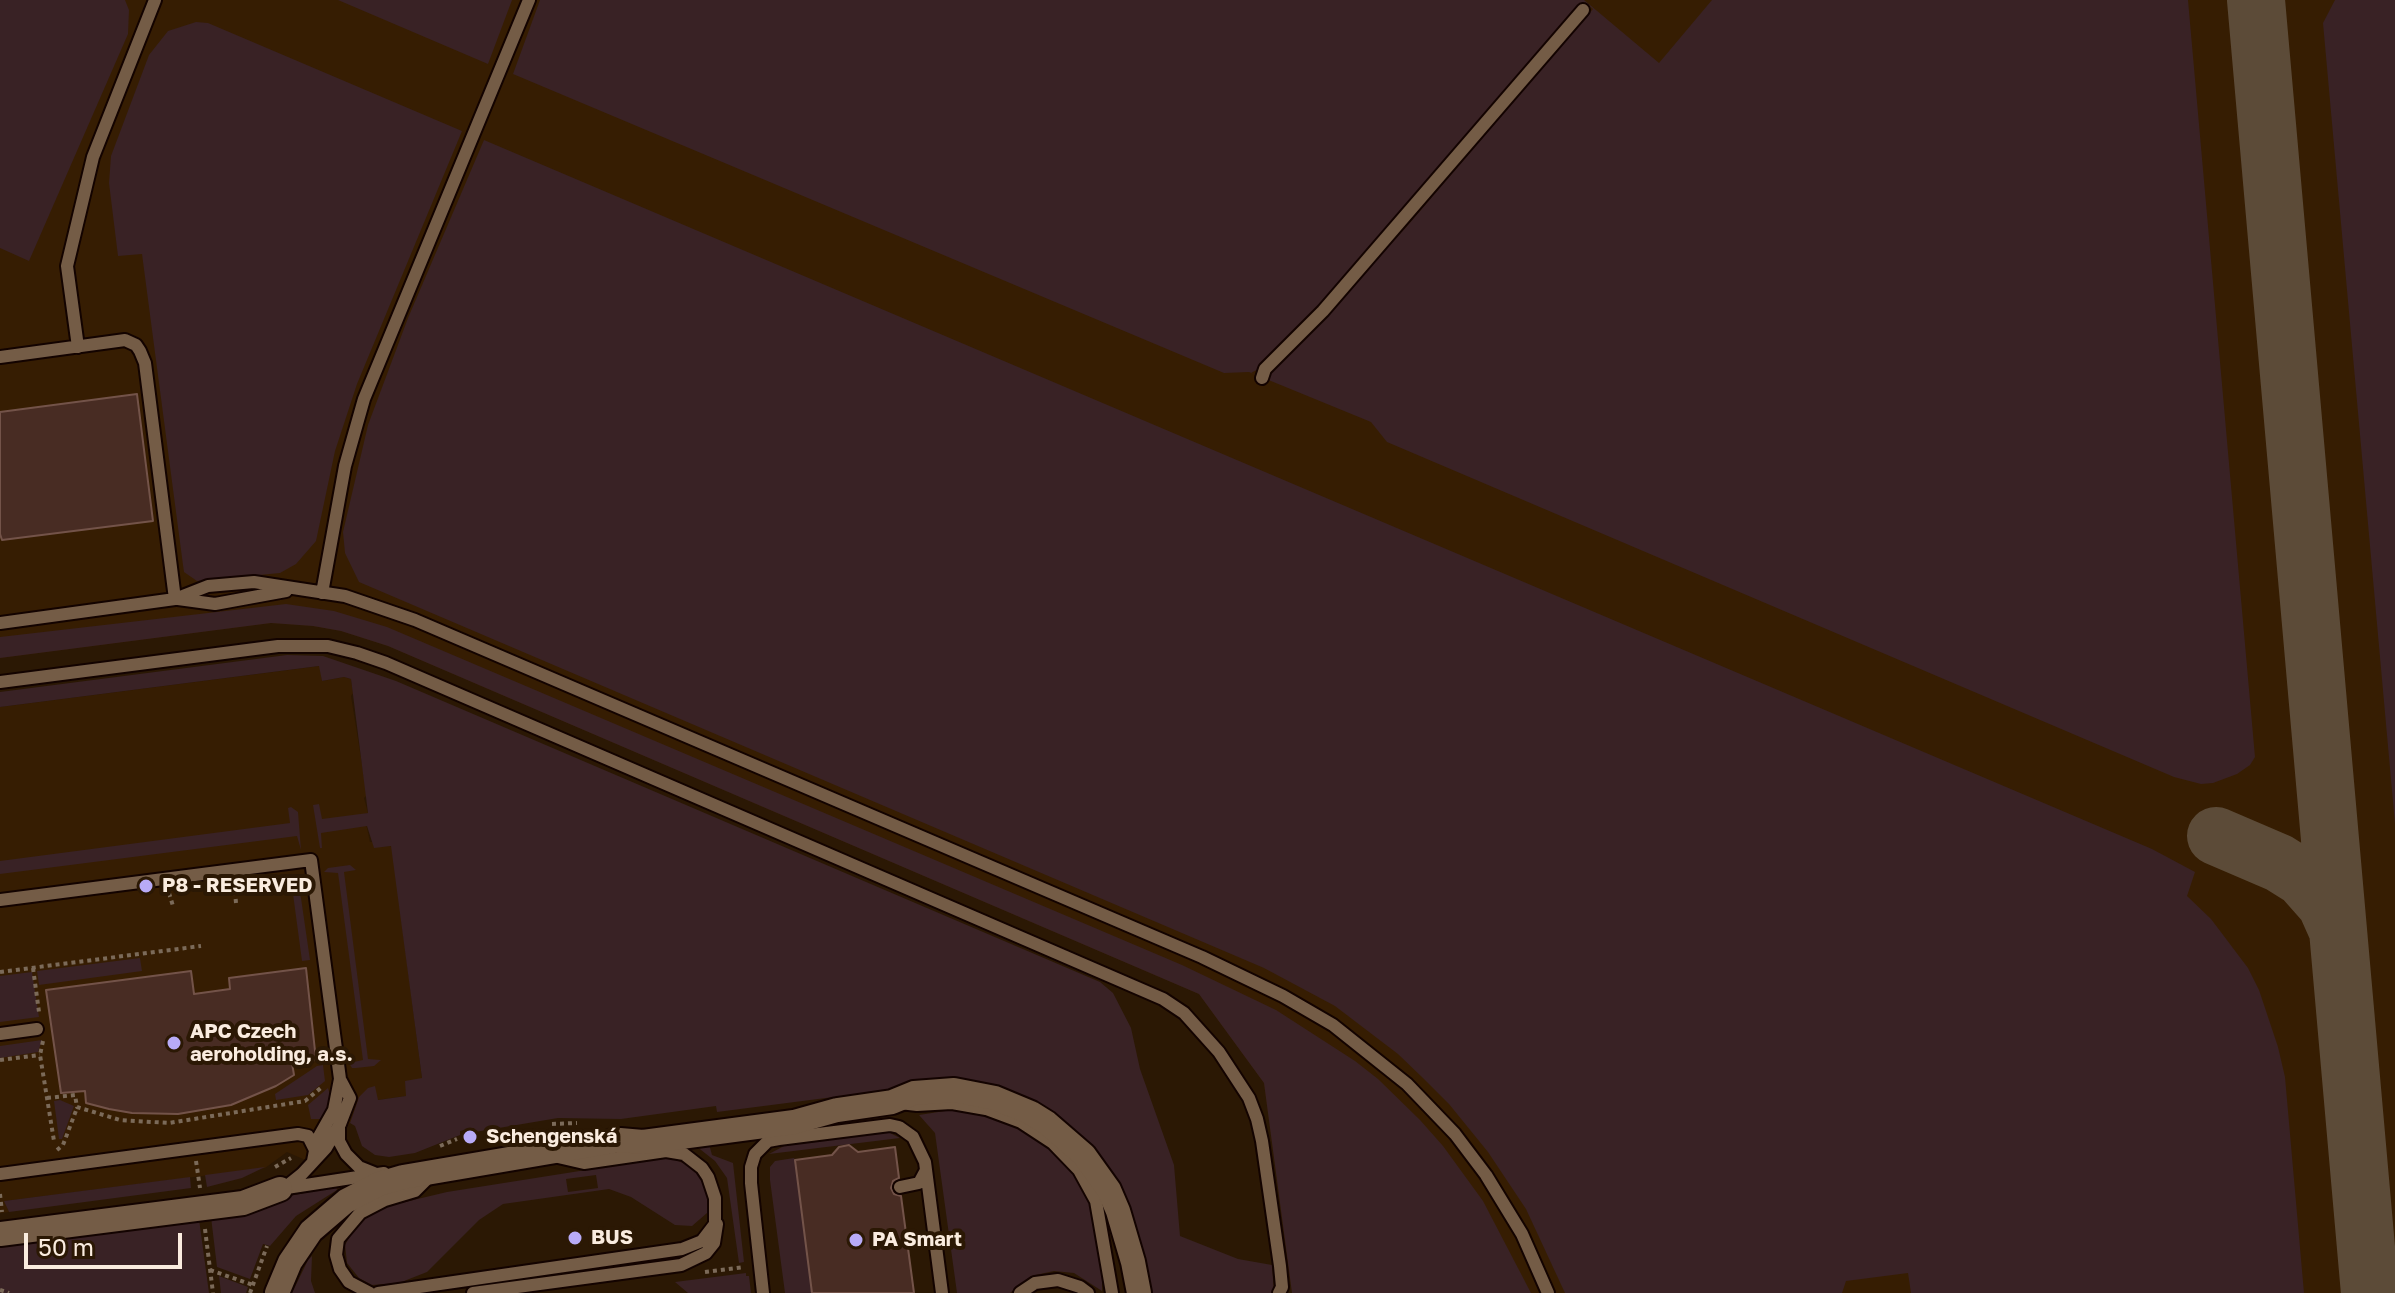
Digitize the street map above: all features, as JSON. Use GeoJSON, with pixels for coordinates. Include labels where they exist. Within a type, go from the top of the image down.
{"type":"FeatureCollection","features":[{"type":"Feature","properties":{"kind":"street"},"geometry":{"type":"LineString","coordinates":[[277,1293],[295,1254],[311,1231],[332,1212],[371,1187],[403,1177],[620,1140],[643,1142],[781,1124],[837,1110],[892,1102],[914,1093],[954,1090],[995,1098],[1031,1113],[1084,1155],[1109,1190],[1133,1262],[1139,1293]]}},
{"type":"Feature","properties":{"kind":"street"},"geometry":{"type":"LineString","coordinates":[[2,1226],[243,1203],[275,1180]]}},
{"type":"Feature","properties":{"kind":"lane"},"geometry":{"type":"LineString","coordinates":[[78,347],[67,266],[93,157],[155,0]]}},
{"type":"Feature","properties":{"kind":"lane"},"geometry":{"type":"LineString","coordinates":[[322,593],[345,466],[364,399],[529,0]]}},
{"type":"Feature","properties":{"kind":"lane"},"geometry":{"type":"LineString","coordinates":[[1262,378],[1265,369],[1323,311],[1583,10]]}},
{"type":"Feature","properties":{"kind":"lane"},"geometry":{"type":"LineString","coordinates":[[0,357],[125,340],[136,345],[143,356],[175,599]]}},
{"type":"Feature","properties":{"kind":"lane"},"geometry":{"type":"LineString","coordinates":[[0,623],[175,599],[208,586],[254,582],[345,596],[415,620],[1202,957],[1310,1011],[1388,1067],[1455,1134],[1511,1214],[1548,1293]]}},
{"type":"Feature","properties":{"kind":"lane"},"geometry":{"type":"LineString","coordinates":[[175,599],[215,604],[293,590]]}},
{"type":"Feature","properties":{"kind":"lane"},"geometry":{"type":"LineString","coordinates":[[0,682],[278,646],[328,646],[357,653],[401,669],[1163,999],[1184,1013],[1219,1052],[1249,1098],[1257,1119],[1280,1266],[1282,1287],[1279,1293]]}},
{"type":"Feature","properties":{"kind":"lane"},"geometry":{"type":"LineString","coordinates":[[0,900],[311,860],[340,1079],[334,1110],[317,1140],[314,1155]]}},
{"type":"Feature","properties":{"kind":"lane"},"geometry":{"type":"LineString","coordinates":[[0,1034],[39,1030]]}},
{"type":"Feature","properties":{"kind":"lane"},"geometry":{"type":"LineString","coordinates":[[275,1180],[296,1180],[314,1155],[326,1148],[350,1098],[340,1079]]}},
{"type":"Feature","properties":{"kind":"lane"},"geometry":{"type":"LineString","coordinates":[[892,1102],[917,1105],[952,1103],[986,1109],[1021,1122],[1053,1143],[1079,1170],[1096,1201],[1112,1293]]}},
{"type":"Feature","properties":{"kind":"lane"},"geometry":{"type":"LineString","coordinates":[[340,1124],[339,1141],[350,1160],[363,1169],[381,1174]]}},
{"type":"Feature","properties":{"kind":"lane"},"geometry":{"type":"LineString","coordinates":[[763,1293],[751,1167],[755,1154],[764,1144],[779,1139],[879,1126],[906,1130],[918,1144],[926,1170],[942,1293]]}},
{"type":"Feature","properties":{"kind":"lane"},"geometry":{"type":"LineString","coordinates":[[0,1174],[298,1134],[308,1136],[314,1155]]}},
{"type":"Feature","properties":{"kind":"lane"},"geometry":{"type":"LineString","coordinates":[[473,1293],[681,1265],[696,1260],[714,1243],[718,1233],[717,1217],[708,1177],[684,1154],[666,1151],[584,1163],[544,1153]]}},
{"type":"Feature","properties":{"kind":"lane"},"geometry":{"type":"LineString","coordinates":[[275,1180],[381,1174],[413,1168],[434,1172]]}},
{"type":"Feature","properties":{"kind":"lane"},"geometry":{"type":"LineString","coordinates":[[900,1187],[919,1183],[926,1170]]}},
{"type":"Feature","properties":{"kind":"lane"},"geometry":{"type":"LineString","coordinates":[[370,1293],[349,1282],[340,1269],[336,1255],[338,1239],[360,1213],[385,1200],[415,1191],[434,1172]]}},
{"type":"Feature","properties":{"kind":"lane"},"geometry":{"type":"LineString","coordinates":[[378,1293],[682,1249],[695,1245],[707,1236],[717,1217]]}},
{"type":"Feature","properties":{"kind":"lane"},"geometry":{"type":"LineString","coordinates":[[1020,1293],[1035,1283],[1058,1280],[1088,1293]]}},
{"type":"Feature","properties":{"kind":"path"},"geometry":{"type":"LineString","coordinates":[[236,903],[236,889],[244,882]]}},
{"type":"Feature","properties":{"kind":"path"},"geometry":{"type":"LineString","coordinates":[[0,972],[201,946]]}},
{"type":"Feature","properties":{"kind":"path"},"geometry":{"type":"LineString","coordinates":[[33,968],[39,1014]]}},
{"type":"Feature","properties":{"kind":"path"},"geometry":{"type":"LineString","coordinates":[[39,1030],[44,1045],[40,1055],[54,1141]]}},
{"type":"Feature","properties":{"kind":"path"},"geometry":{"type":"LineString","coordinates":[[0,1060],[40,1055]]}},
{"type":"Feature","properties":{"kind":"path"},"geometry":{"type":"LineString","coordinates":[[77,1107],[120,1120],[169,1123],[305,1101],[326,1084]]}},
{"type":"Feature","properties":{"kind":"path"},"geometry":{"type":"LineString","coordinates":[[47,1098],[75,1095],[77,1107],[63,1145],[50,1153]]}},
{"type":"Feature","properties":{"kind":"path"},"geometry":{"type":"LineString","coordinates":[[192,1120],[193,1129]]}},
{"type":"Feature","properties":{"kind":"path"},"geometry":{"type":"LineString","coordinates":[[196,1159],[201,1196]]}},
{"type":"Feature","properties":{"kind":"path"},"geometry":{"type":"LineString","coordinates":[[269,1160],[275,1180]]}},
{"type":"Feature","properties":{"kind":"path"},"geometry":{"type":"LineString","coordinates":[[0,1194],[2,1226]]}},
{"type":"Feature","properties":{"kind":"path"},"geometry":{"type":"LineString","coordinates":[[203,1219],[213,1293]]}},
{"type":"Feature","properties":{"kind":"path"},"geometry":{"type":"LineString","coordinates":[[250,1293],[267,1246]]}},
{"type":"Feature","properties":{"kind":"path"},"geometry":{"type":"LineString","coordinates":[[210,1270],[253,1285]]}},
{"type":"Feature","properties":{"kind":"path"},"geometry":{"type":"LineString","coordinates":[[0,1290],[9,1293]]}},
{"type":"Feature","properties":{"kind":"shaded area"},"geometry":{"type":"Polygon","coordinates":[[[0,0],[2395,0],[2395,1293],[1292,1293],[1264,1083],[1199,994],[388,646],[341,631],[271,623],[0,658],[0,0]]]}},
{"type":"Feature","properties":{"kind":"shaded area"},"geometry":{"type":"Polygon","coordinates":[[[0,0],[125,0],[129,10],[128,34],[29,261],[0,248],[0,0]]]}},
{"type":"Feature","properties":{"kind":"shaded area"},"geometry":{"type":"Polygon","coordinates":[[[338,0],[512,0],[488,64],[338,0]]]}},
{"type":"Feature","properties":{"kind":"shaded area"},"geometry":{"type":"Polygon","coordinates":[[[540,0],[1584,0],[1659,63],[1712,0],[2188,0],[2255,757],[2237,774],[2213,783],[2201,784],[2174,777],[1387,442],[1371,422],[1267,379],[1268,373],[1408,225],[1593,9],[1585,2],[1400,217],[1260,368],[1251,373],[1224,373],[513,74],[540,0]]]}},
{"type":"Feature","properties":{"kind":"shaded area"},"geometry":{"type":"Polygon","coordinates":[[[2335,0],[2395,0],[2395,824],[2323,23],[2335,0]]]}},
{"type":"Feature","properties":{"kind":"shaded area"},"geometry":{"type":"Polygon","coordinates":[[[196,22],[208,23],[462,131],[357,384],[335,451],[316,541],[296,564],[280,573],[197,581],[184,572],[142,254],[118,256],[109,183],[111,156],[149,55],[168,31],[196,22]]]}},
{"type":"Feature","properties":{"kind":"shaded area"},"geometry":{"type":"Polygon","coordinates":[[[484,140],[2152,849],[2195,872],[2187,896],[2211,919],[2248,968],[2259,990],[2278,1047],[2285,1077],[2304,1293],[1911,1293],[1908,1273],[1846,1281],[1842,1293],[1565,1293],[1526,1209],[1488,1152],[1449,1104],[1398,1054],[1335,1006],[1264,968],[359,582],[345,553],[343,532],[368,425],[408,318],[484,140]]]}},
{"type":"Feature","properties":{"kind":"shaded area"},"geometry":{"type":"Polygon","coordinates":[[[286,604],[334,611],[387,627],[1182,965],[1276,1010],[1355,1061],[1420,1120],[1483,1201],[1531,1293],[1292,1293],[1264,1083],[1199,994],[388,646],[341,631],[271,623],[0,658],[0,637],[286,604]]]}},
{"type":"Feature","properties":{"kind":"shaded area"},"geometry":{"type":"Polygon","coordinates":[[[287,655],[323,656],[396,681],[1100,982],[1113,993],[1131,1028],[1140,1069],[1174,1165],[1180,1236],[1238,1259],[1272,1265],[1274,1293],[1152,1293],[1136,1242],[1098,1158],[919,1086],[717,1112],[716,1106],[621,1119],[558,1118],[475,1132],[474,1128],[460,1131],[460,1135],[415,1153],[389,1157],[375,1155],[362,1146],[355,1126],[350,1123],[359,1097],[375,1086],[378,1100],[406,1096],[405,1081],[422,1078],[391,846],[374,848],[367,826],[321,833],[320,848],[313,805],[319,804],[322,819],[368,813],[351,679],[344,677],[322,681],[319,666],[0,707],[0,692],[287,655]]]}},
{"type":"Feature","properties":{"kind":"shaded area"},"geometry":{"type":"Polygon","coordinates":[[[320,666],[322,681],[344,677],[351,679],[367,795],[364,798],[368,813],[364,814],[370,842],[374,847],[392,846],[422,1078],[406,1096],[377,1100],[359,1097],[350,1123],[319,1166],[287,1152],[265,1168],[5,1201],[9,1212],[0,1213],[0,707],[320,666]]]}},
{"type":"Feature","properties":{"kind":"shaded area"},"geometry":{"type":"Polygon","coordinates":[[[288,808],[298,812],[301,850],[297,836],[0,874],[0,861],[290,823],[288,808]]]}},
{"type":"Feature","properties":{"kind":"shaded area"},"geometry":{"type":"Polygon","coordinates":[[[350,865],[356,870],[344,872],[368,1059],[381,1060],[374,1066],[356,1068],[349,1063],[363,1060],[338,873],[324,872],[328,868],[350,865]]]}},
{"type":"Feature","properties":{"kind":"shaded area"},"geometry":{"type":"Polygon","coordinates":[[[285,881],[298,889],[301,898],[310,960],[302,961],[293,894],[283,888],[242,891],[247,886],[285,881]]]}},
{"type":"Feature","properties":{"kind":"shaded area"},"geometry":{"type":"Polygon","coordinates":[[[140,958],[142,971],[39,985],[37,971],[140,958]]]}},
{"type":"Feature","properties":{"kind":"shaded area"},"geometry":{"type":"Polygon","coordinates":[[[32,972],[39,1017],[0,1022],[0,976],[32,972]]]}},
{"type":"Feature","properties":{"kind":"shaded area"},"geometry":{"type":"Polygon","coordinates":[[[42,1040],[38,1052],[0,1058],[0,1046],[42,1040]]]}},
{"type":"Feature","properties":{"kind":"shaded area"},"geometry":{"type":"Polygon","coordinates":[[[323,1065],[325,1081],[308,1095],[276,1100],[275,1094],[323,1065]]]}},
{"type":"Feature","properties":{"kind":"shaded area"},"geometry":{"type":"Polygon","coordinates":[[[328,1088],[331,1099],[325,1114],[320,1119],[311,1119],[308,1105],[328,1088]]]}},
{"type":"Feature","properties":{"kind":"shaded area"},"geometry":{"type":"Polygon","coordinates":[[[60,1100],[74,1106],[62,1139],[59,1139],[54,1101],[60,1100]]]}},
{"type":"Feature","properties":{"kind":"shaded area"},"geometry":{"type":"Polygon","coordinates":[[[951,1110],[979,1113],[1013,1124],[1042,1141],[1067,1164],[1089,1196],[1102,1245],[1102,1291],[1074,1273],[1054,1271],[1031,1276],[1010,1293],[957,1293],[935,1133],[919,1115],[951,1110]]]}},
{"type":"Feature","properties":{"kind":"shaded area"},"geometry":{"type":"Polygon","coordinates":[[[890,1133],[900,1138],[769,1154],[784,1146],[890,1133]]]}},
{"type":"Feature","properties":{"kind":"shaded area"},"geometry":{"type":"Polygon","coordinates":[[[708,1140],[712,1155],[733,1163],[744,1262],[739,1263],[727,1178],[715,1161],[696,1146],[708,1140]]]}},
{"type":"Feature","properties":{"kind":"shaded area"},"geometry":{"type":"Polygon","coordinates":[[[668,1157],[691,1166],[705,1183],[709,1197],[707,1213],[692,1226],[675,1225],[631,1197],[609,1189],[503,1204],[479,1220],[427,1272],[399,1283],[372,1285],[359,1278],[347,1263],[345,1245],[355,1227],[369,1215],[388,1206],[447,1192],[668,1157]],[[596,1175],[566,1179],[568,1192],[598,1188],[596,1175]]]}},
{"type":"Feature","properties":{"kind":"shaded area"},"geometry":{"type":"Polygon","coordinates":[[[794,1158],[812,1293],[785,1293],[770,1167],[775,1161],[794,1158]]]}},
{"type":"Feature","properties":{"kind":"shaded area"},"geometry":{"type":"Polygon","coordinates":[[[265,1167],[242,1178],[207,1187],[205,1175],[265,1167]]]}},
{"type":"Feature","properties":{"kind":"shaded area"},"geometry":{"type":"Polygon","coordinates":[[[190,1177],[191,1188],[9,1212],[4,1201],[190,1177]]]}},
{"type":"Feature","properties":{"kind":"shaded area"},"geometry":{"type":"Polygon","coordinates":[[[336,1187],[337,1190],[296,1216],[270,1246],[263,1244],[250,1279],[217,1267],[211,1217],[278,1198],[336,1187]]]}},
{"type":"Feature","properties":{"kind":"shaded area"},"geometry":{"type":"Polygon","coordinates":[[[199,1219],[209,1293],[0,1293],[0,1246],[199,1219]]]}},
{"type":"Feature","properties":{"kind":"shaded area"},"geometry":{"type":"Polygon","coordinates":[[[312,1256],[311,1281],[315,1293],[292,1293],[308,1260],[312,1256]]]}},
{"type":"Feature","properties":{"kind":"shaded area"},"geometry":{"type":"Polygon","coordinates":[[[746,1273],[751,1293],[688,1293],[675,1282],[746,1273]]]}},
{"type":"Feature","properties":{"kind":"shaded area"},"geometry":{"type":"Polygon","coordinates":[[[219,1276],[248,1287],[246,1293],[221,1293],[219,1276]]]}},
{"type":"Feature","properties":{"kind":"building"},"geometry":{"type":"Polygon","coordinates":[[[137,394],[153,521],[2,540],[0,412],[137,394]]]}},
{"type":"Feature","properties":{"kind":"building","name":"APC Czech aeroholding, a.s."},"geometry":{"type":"Polygon","coordinates":[[[306,968],[316,1060],[292,1063],[294,1075],[276,1086],[231,1105],[178,1114],[109,1109],[86,1103],[85,1091],[61,1093],[46,990],[191,971],[194,994],[230,989],[229,978],[306,968]]]}},
{"type":"Feature","properties":{"kind":"building","name":"PA Smart"},"geometry":{"type":"Polygon","coordinates":[[[849,1145],[858,1152],[895,1147],[899,1178],[893,1181],[891,1188],[894,1194],[901,1196],[914,1293],[812,1293],[795,1160],[832,1155],[839,1147],[849,1145]]]}},
{"type":"Feature","properties":{"kind":"taxiway"},"geometry":{"type":"LineString","coordinates":[[2256,0],[2370,1293]]}},
{"type":"Feature","properties":{"kind":"taxiway"},"geometry":{"type":"LineString","coordinates":[[2216,836],[2279,863],[2303,878],[2326,904],[2338,931]]}},
{"type":"Feature","properties":{"kind":"place","name":"P8 - RESERVED"},"geometry":{"type":"Point","coordinates":[146,886]}},
{"type":"Feature","properties":{"kind":"place","name":"APC Czech aeroholding, a.s."},"geometry":{"type":"Point","coordinates":[174,1043]}},
{"type":"Feature","properties":{"kind":"place","name":"Schengenská"},"geometry":{"type":"Point","coordinates":[470,1137]}},
{"type":"Feature","properties":{"kind":"place","name":"BUS"},"geometry":{"type":"Point","coordinates":[575,1238]}},
{"type":"Feature","properties":{"kind":"place","name":"PA Smart"},"geometry":{"type":"Point","coordinates":[856,1240]}}]}
